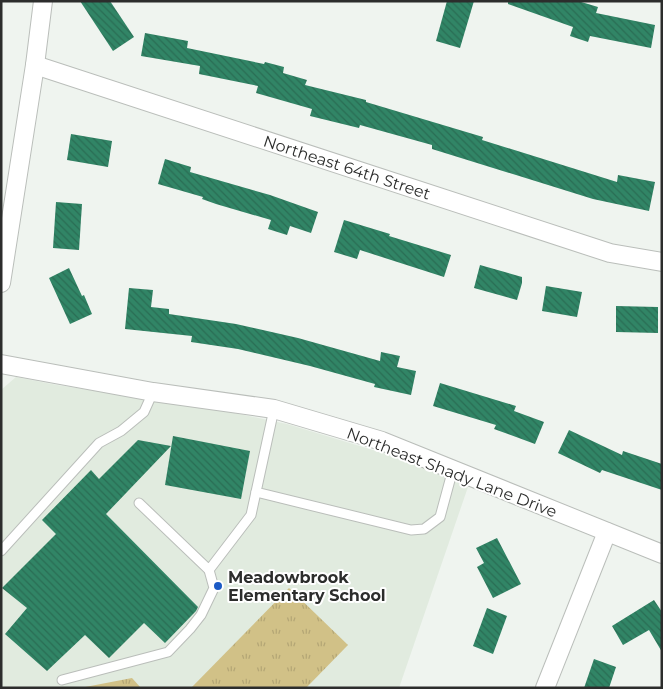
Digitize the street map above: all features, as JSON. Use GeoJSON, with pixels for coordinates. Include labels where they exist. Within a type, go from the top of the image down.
{"type":"FeatureCollection","features":[{"type":"Feature","properties":{"kind":"street"},"geometry":{"type":"LineString","coordinates":[[1,283],[35,65],[43,1]]}},
{"type":"Feature","properties":{"kind":"street","name":"Northeast 64th Street"},"geometry":{"type":"LineString","coordinates":[[35,65],[610,254],[662,262]]}},
{"type":"Feature","properties":{"kind":"street","name":"Northeast Shady Lane Drive"},"geometry":{"type":"LineString","coordinates":[[1,364],[153,392],[274,409],[382,441],[662,554]]}},
{"type":"Feature","properties":{"kind":"street"},"geometry":{"type":"LineString","coordinates":[[545,688],[607,532]]}},
{"type":"Feature","properties":{"kind":"lane"},"geometry":{"type":"LineString","coordinates":[[1,551],[99,443],[121,431],[144,412],[153,392]]}},
{"type":"Feature","properties":{"kind":"lane"},"geometry":{"type":"LineString","coordinates":[[209,570],[251,515],[274,409]]}},
{"type":"Feature","properties":{"kind":"lane"},"geometry":{"type":"LineString","coordinates":[[256,492],[411,530],[424,529],[440,517],[453,469]]}},
{"type":"Feature","properties":{"kind":"lane"},"geometry":{"type":"LineString","coordinates":[[62,680],[168,652],[201,615],[214,588],[209,570],[139,503]]}},
{"type":"Feature","properties":{"kind":"shaded area","name":"Meadowbrook Elementary School"},"geometry":{"type":"Polygon","coordinates":[[[16,377],[220,410],[287,424],[396,457],[469,484],[399,688],[1,688],[1,390],[16,377]]]}},
{"type":"Feature","properties":{"kind":"green space"},"geometry":{"type":"Polygon","coordinates":[[[289,588],[348,645],[306,688],[191,688],[289,588]]]}},
{"type":"Feature","properties":{"kind":"green space"},"geometry":{"type":"Polygon","coordinates":[[[132,678],[141,688],[80,688],[132,678]]]}},
{"type":"Feature","properties":{"kind":"building"},"geometry":{"type":"Polygon","coordinates":[[[80,1],[110,1],[134,37],[113,51],[80,1]]]}},
{"type":"Feature","properties":{"kind":"building"},"geometry":{"type":"Polygon","coordinates":[[[447,1],[474,1],[460,48],[436,41],[447,1]]]}},
{"type":"Feature","properties":{"kind":"building"},"geometry":{"type":"Polygon","coordinates":[[[508,1],[578,1],[598,7],[596,13],[655,25],[651,48],[590,36],[588,42],[570,36],[573,27],[508,4],[508,1]]]}},
{"type":"Feature","properties":{"kind":"building"},"geometry":{"type":"Polygon","coordinates":[[[145,33],[188,41],[187,48],[284,67],[283,73],[307,80],[305,85],[366,100],[366,102],[483,137],[482,140],[617,182],[618,175],[655,182],[649,211],[593,199],[432,149],[432,145],[360,125],[359,128],[310,116],[312,109],[256,93],[258,86],[199,74],[200,66],[141,56],[145,33]]]}},
{"type":"Feature","properties":{"kind":"building"},"geometry":{"type":"Polygon","coordinates":[[[71,134],[112,141],[108,167],[67,160],[71,134]]]}},
{"type":"Feature","properties":{"kind":"building"},"geometry":{"type":"Polygon","coordinates":[[[165,159],[191,167],[190,172],[270,195],[318,212],[311,233],[290,226],[287,235],[268,229],[271,220],[158,184],[165,159]]]}},
{"type":"Feature","properties":{"kind":"building"},"geometry":{"type":"Polygon","coordinates":[[[56,202],[82,204],[79,250],[53,248],[56,202]]]}},
{"type":"Feature","properties":{"kind":"building"},"geometry":{"type":"Polygon","coordinates":[[[344,220],[451,255],[444,277],[360,250],[357,259],[334,252],[344,220]]]}},
{"type":"Feature","properties":{"kind":"building"},"geometry":{"type":"Polygon","coordinates":[[[480,265],[522,277],[517,300],[474,288],[480,265]]]}},
{"type":"Feature","properties":{"kind":"building"},"geometry":{"type":"Polygon","coordinates":[[[69,268],[92,314],[70,324],[49,278],[69,268]]]}},
{"type":"Feature","properties":{"kind":"building"},"geometry":{"type":"Polygon","coordinates":[[[546,286],[582,292],[577,317],[542,311],[546,286]]]}},
{"type":"Feature","properties":{"kind":"building"},"geometry":{"type":"Polygon","coordinates":[[[129,288],[153,290],[151,307],[169,309],[169,314],[236,324],[298,338],[380,361],[381,352],[400,356],[397,367],[416,371],[411,395],[374,387],[375,384],[310,366],[238,349],[191,342],[192,336],[125,329],[129,288]]]}},
{"type":"Feature","properties":{"kind":"building"},"geometry":{"type":"Polygon","coordinates":[[[616,306],[658,307],[658,333],[616,332],[616,306]]]}},
{"type":"Feature","properties":{"kind":"building"},"geometry":{"type":"Polygon","coordinates":[[[440,383],[516,406],[514,411],[544,422],[535,444],[494,429],[496,425],[433,406],[440,383]]]}},
{"type":"Feature","properties":{"kind":"building"},"geometry":{"type":"Polygon","coordinates":[[[569,430],[622,455],[623,451],[662,464],[662,490],[602,470],[600,473],[558,453],[569,430]]]}},
{"type":"Feature","properties":{"kind":"building"},"geometry":{"type":"Polygon","coordinates":[[[173,436],[250,451],[241,499],[165,485],[173,436]]]}},
{"type":"Feature","properties":{"kind":"building"},"geometry":{"type":"Polygon","coordinates":[[[138,440],[171,446],[106,514],[198,607],[165,643],[144,623],[109,658],[85,635],[47,671],[5,634],[27,608],[2,588],[56,534],[42,520],[91,470],[99,479],[138,440]]]}},
{"type":"Feature","properties":{"kind":"building"},"geometry":{"type":"Polygon","coordinates":[[[497,538],[521,584],[493,598],[477,567],[484,563],[476,548],[497,538]]]}},
{"type":"Feature","properties":{"kind":"building"},"geometry":{"type":"Polygon","coordinates":[[[654,600],[662,612],[662,652],[649,630],[623,645],[612,626],[654,600]]]}},
{"type":"Feature","properties":{"kind":"building"},"geometry":{"type":"Polygon","coordinates":[[[487,608],[507,616],[493,654],[473,646],[487,608]]]}},
{"type":"Feature","properties":{"kind":"building"},"geometry":{"type":"Polygon","coordinates":[[[594,659],[616,667],[609,688],[584,688],[594,659]]]}},
{"type":"Feature","properties":{"kind":"place","name":"Meadowbrook Elementary School"},"geometry":{"type":"Point","coordinates":[218,586]}}]}
